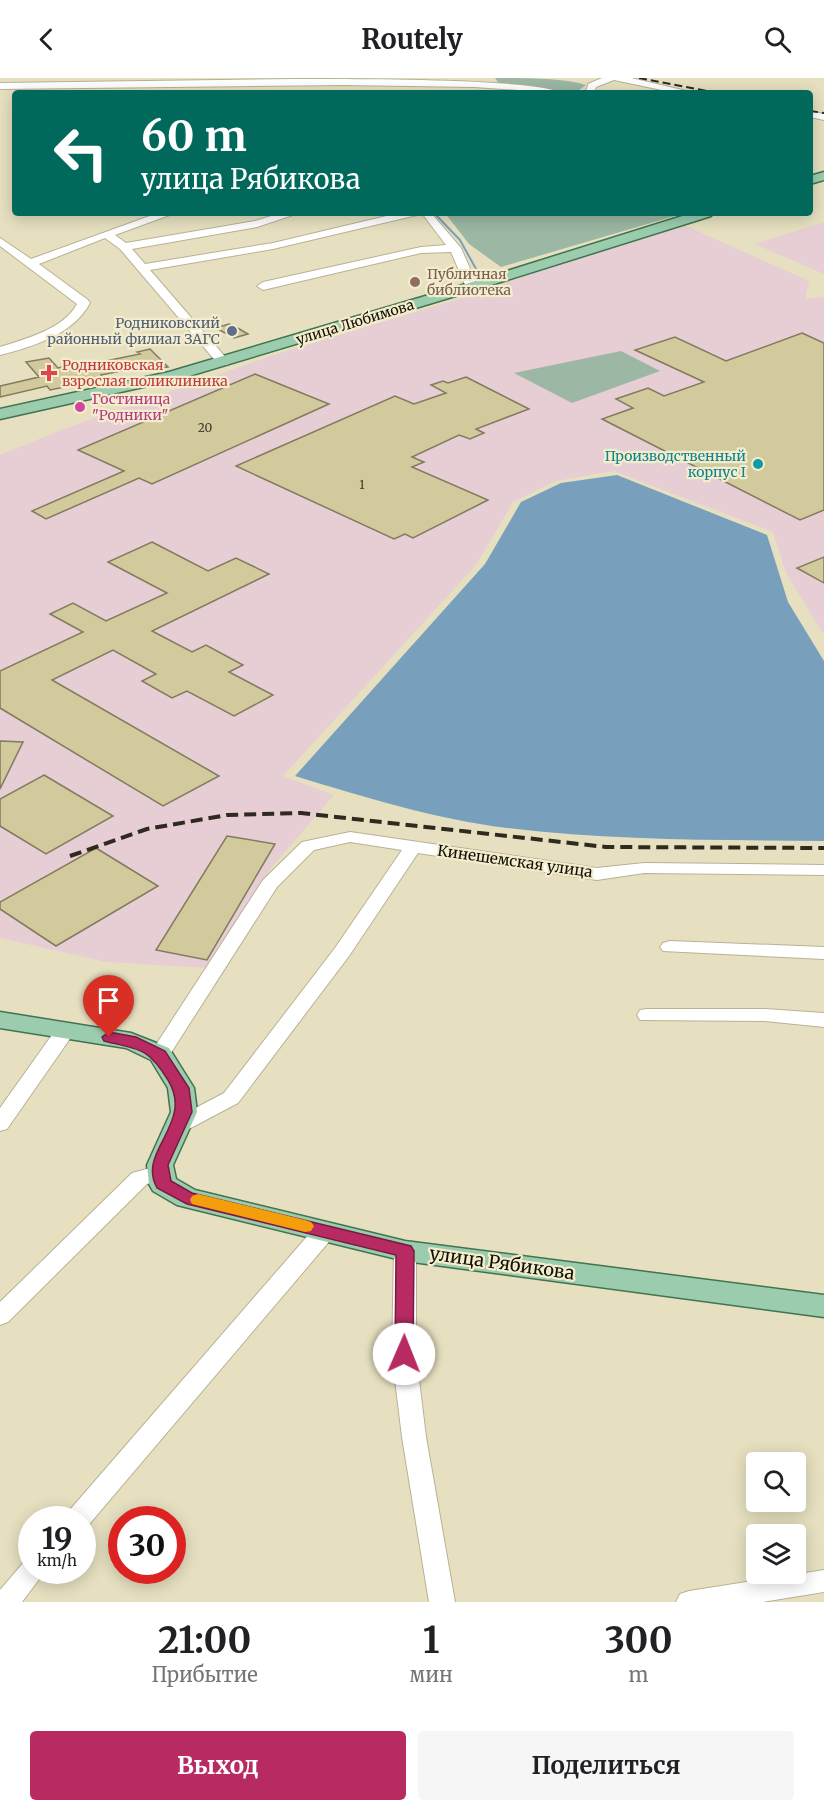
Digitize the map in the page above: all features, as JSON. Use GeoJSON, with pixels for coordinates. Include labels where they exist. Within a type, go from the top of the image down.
{"type":"FeatureCollection","features":[{"type":"Feature","properties":{"kind":"main road","name":"улица Любимова"},"geometry":{"type":"LineString","coordinates":[[0,414],[173,376],[223,362],[696,216]]}},
{"type":"Feature","properties":{"kind":"main road"},"geometry":{"type":"LineString","coordinates":[[0,1020],[131,1041],[159,1054],[181,1088],[184,1112],[160,1165],[161,1173]]}},
{"type":"Feature","properties":{"kind":"main road","name":"улица Рябикова"},"geometry":{"type":"LineString","coordinates":[[161,1173],[163,1184],[187,1198],[405,1251],[824,1306]]}},
{"type":"Feature","properties":{"kind":"street"},"geometry":{"type":"LineString","coordinates":[[592,90],[591,86],[610,78]]}},
{"type":"Feature","properties":{"kind":"street"},"geometry":{"type":"LineString","coordinates":[[617,78],[627,85],[665,90]]}},
{"type":"Feature","properties":{"kind":"street"},"geometry":{"type":"LineString","coordinates":[[0,86],[338,82],[468,85],[518,90]]}},
{"type":"Feature","properties":{"kind":"street"},"geometry":{"type":"LineString","coordinates":[[31,263],[160,216]]}},
{"type":"Feature","properties":{"kind":"street"},"geometry":{"type":"LineString","coordinates":[[124,247],[257,224],[283,216]]}},
{"type":"Feature","properties":{"kind":"street"},"geometry":{"type":"LineString","coordinates":[[142,268],[273,246],[400,216]]}},
{"type":"Feature","properties":{"kind":"street"},"geometry":{"type":"LineString","coordinates":[[430,216],[480,284]]}},
{"type":"Feature","properties":{"kind":"street"},"geometry":{"type":"LineString","coordinates":[[106,234],[124,247],[223,362]]}},
{"type":"Feature","properties":{"kind":"street"},"geometry":{"type":"LineString","coordinates":[[0,241],[84,303],[78,314],[64,324],[22,344],[0,351]]}},
{"type":"Feature","properties":{"kind":"street"},"geometry":{"type":"LineString","coordinates":[[263,286],[421,250],[454,248]]}},
{"type":"Feature","properties":{"kind":"street","name":"Кинешемская улица"},"geometry":{"type":"LineString","coordinates":[[159,1054],[195,1003],[270,884],[308,846],[350,837],[597,874],[644,868],[824,870]]}},
{"type":"Feature","properties":{"kind":"street"},"geometry":{"type":"LineString","coordinates":[[178,1126],[231,1098],[342,952],[413,847]]}},
{"type":"Feature","properties":{"kind":"street"},"geometry":{"type":"LineString","coordinates":[[670,947],[824,953]]}},
{"type":"Feature","properties":{"kind":"street"},"geometry":{"type":"LineString","coordinates":[[647,1016],[765,1015],[824,1020]]}},
{"type":"Feature","properties":{"kind":"street"},"geometry":{"type":"LineString","coordinates":[[0,1124],[66,1030]]}},
{"type":"Feature","properties":{"kind":"street"},"geometry":{"type":"LineString","coordinates":[[0,1316],[140,1178],[161,1173]]}},
{"type":"Feature","properties":{"kind":"street"},"geometry":{"type":"LineString","coordinates":[[89,1506],[325,1231]]}},
{"type":"Feature","properties":{"kind":"street"},"geometry":{"type":"LineString","coordinates":[[405,1251],[404,1354],[414,1437],[442,1602]]}},
{"type":"Feature","properties":{"kind":"street"},"geometry":{"type":"LineString","coordinates":[[689,1602],[824,1581]]}},
{"type":"Feature","properties":{"kind":"street"},"geometry":{"type":"LineString","coordinates":[[6,1602],[21,1584]]}},
{"type":"Feature","properties":{"kind":"shaded area"},"geometry":{"type":"Polygon","coordinates":[[[824,222],[824,274],[755,244],[824,222]]]}},
{"type":"Feature","properties":{"kind":"shaded area"},"geometry":{"type":"Polygon","coordinates":[[[686,226],[809,281],[805,299],[824,297],[824,632],[786,573],[773,532],[614,471],[556,481],[513,502],[476,565],[283,776],[334,795],[270,869],[209,968],[107,962],[0,938],[0,455],[61,430],[274,355],[686,226]]]}},
{"type":"Feature","properties":{"kind":"green space"},"geometry":{"type":"Polygon","coordinates":[[[495,78],[555,80],[586,85],[579,90],[546,90],[500,85],[495,78]]]}},
{"type":"Feature","properties":{"kind":"green space"},"geometry":{"type":"Polygon","coordinates":[[[447,216],[675,216],[501,267],[469,244],[447,216]]]}},
{"type":"Feature","properties":{"kind":"green space"},"geometry":{"type":"Polygon","coordinates":[[[621,351],[660,371],[572,403],[514,373],[621,351]]]}},
{"type":"Feature","properties":{"kind":"water"},"geometry":{"type":"Polygon","coordinates":[[[617,475],[767,535],[788,602],[824,661],[824,841],[625,838],[507,828],[426,813],[295,776],[485,564],[521,502],[561,483],[617,475]]]}},
{"type":"Feature","properties":{"kind":"building","name":"Родниковский районный филиал ЗАГС"},"geometry":{"type":"Polygon","coordinates":[[[229,324],[248,334],[234,338],[216,328],[229,324]]]}},
{"type":"Feature","properties":{"kind":"building","name":"Производственный корпус I"},"geometry":{"type":"Polygon","coordinates":[[[802,333],[824,343],[824,510],[800,520],[602,419],[633,408],[616,399],[648,388],[664,396],[704,382],[635,350],[675,337],[726,361],[802,333]]]}},
{"type":"Feature","properties":{"kind":"building"},"geometry":{"type":"Polygon","coordinates":[[[150,349],[168,367],[154,369],[150,365],[101,375],[104,379],[50,390],[47,386],[0,397],[0,386],[39,377],[26,362],[49,358],[58,368],[88,361],[91,364],[140,354],[137,352],[150,349]]]}},
{"type":"Feature","properties":{"kind":"building"},"geometry":{"type":"Polygon","coordinates":[[[255,374],[329,404],[152,484],[139,478],[46,519],[32,511],[124,471],[78,450],[255,374]]]}},
{"type":"Feature","properties":{"kind":"building"},"geometry":{"type":"Polygon","coordinates":[[[466,377],[529,409],[476,429],[484,433],[470,439],[459,435],[412,457],[424,462],[412,467],[488,500],[413,538],[405,534],[394,539],[236,466],[395,396],[414,404],[446,393],[431,385],[443,381],[448,383],[466,377]]]}},
{"type":"Feature","properties":{"kind":"building"},"geometry":{"type":"Polygon","coordinates":[[[152,542],[208,571],[236,558],[269,574],[152,631],[192,652],[206,645],[243,665],[229,672],[273,695],[234,716],[187,691],[172,698],[142,681],[156,674],[113,650],[52,680],[219,776],[163,806],[0,708],[0,671],[83,632],[50,614],[73,603],[106,621],[167,593],[108,562],[152,542]]]}},
{"type":"Feature","properties":{"kind":"building"},"geometry":{"type":"Polygon","coordinates":[[[824,557],[824,583],[797,568],[824,557]]]}},
{"type":"Feature","properties":{"kind":"building"},"geometry":{"type":"Polygon","coordinates":[[[0,741],[23,742],[0,789],[0,741]]]}},
{"type":"Feature","properties":{"kind":"building"},"geometry":{"type":"Polygon","coordinates":[[[44,775],[113,816],[46,854],[0,826],[0,799],[44,775]]]}},
{"type":"Feature","properties":{"kind":"building"},"geometry":{"type":"Polygon","coordinates":[[[227,836],[275,844],[207,960],[156,950],[227,836]]]}},
{"type":"Feature","properties":{"kind":"building"},"geometry":{"type":"Polygon","coordinates":[[[96,848],[158,886],[56,946],[0,909],[0,902],[96,848]]]}},
{"type":"Feature","properties":{"kind":"waterway"},"geometry":{"type":"LineString","coordinates":[[437,216],[460,240],[486,287]]}},
{"type":"Feature","properties":{"kind":"railway"},"geometry":{"type":"LineString","coordinates":[[639,78],[701,90]]}},
{"type":"Feature","properties":{"kind":"railway"},"geometry":{"type":"LineString","coordinates":[[813,111],[824,113]]}},
{"type":"Feature","properties":{"kind":"railway"},"geometry":{"type":"LineString","coordinates":[[70,856],[147,829],[227,815],[301,813],[606,847],[824,848]]}},
{"type":"Feature","properties":{"kind":"slow traffic"},"geometry":{"type":"LineString","coordinates":[[198,1200],[305,1226]]}},
{"type":"Feature","properties":{"kind":"place","name":"Публичная библиотека"},"geometry":{"type":"Point","coordinates":[415,282]}},
{"type":"Feature","properties":{"kind":"place","name":"Родниковский районный филиал ЗАГС"},"geometry":{"type":"Point","coordinates":[232,331]}},
{"type":"Feature","properties":{"kind":"place","name":"Родниковская взрослая поликлиника"},"geometry":{"type":"Point","coordinates":[49,373]}},
{"type":"Feature","properties":{"kind":"place","name":"Гостиница \"Родники\""},"geometry":{"type":"Point","coordinates":[80,407]}},
{"type":"Feature","properties":{"kind":"place","name":"Производственный корпус I"},"geometry":{"type":"Point","coordinates":[758,464]}},
{"type":"Feature","properties":{"kind":"route"},"geometry":{"type":"LineString","coordinates":[[109,1037],[131,1041],[159,1054],[181,1088],[184,1112],[160,1165],[163,1184],[187,1198],[405,1251],[404,1354]]}}]}
